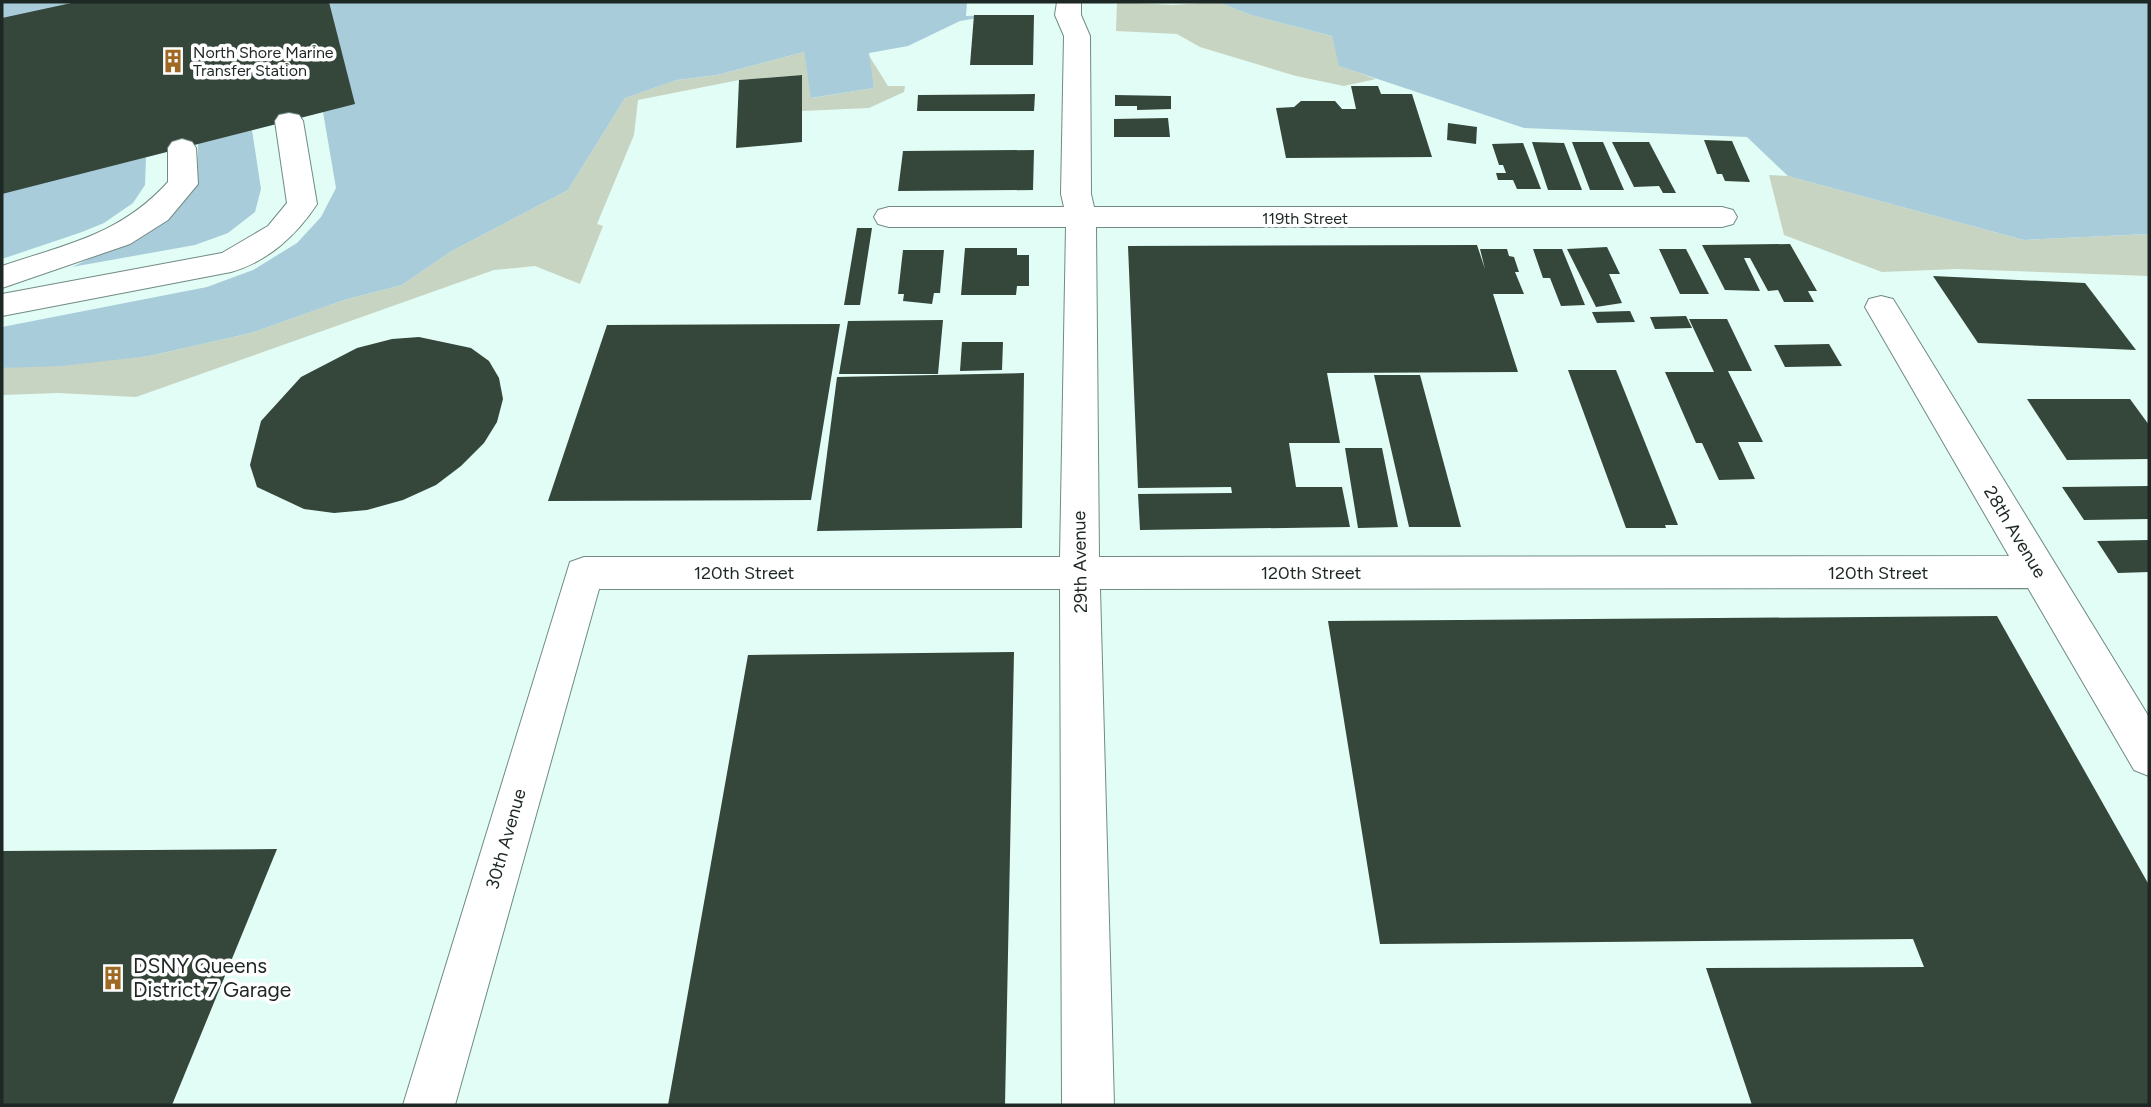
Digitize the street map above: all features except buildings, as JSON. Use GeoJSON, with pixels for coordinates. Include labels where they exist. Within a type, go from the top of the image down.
{"type":"FeatureCollection","features":[{"type":"Feature","properties":{"kind":"street","name":"29th Avenue"},"geometry":{"type":"LineString","coordinates":[[1070,11],[1077,36],[1076,194],[1081,218],[1080,573],[1088,1105]]}},
{"type":"Feature","properties":{"kind":"street"},"geometry":{"type":"LineString","coordinates":[[2,305],[231,262],[279,233],[302,204],[289,121]]}},
{"type":"Feature","properties":{"kind":"street"},"geometry":{"type":"LineString","coordinates":[[2,277],[119,237],[157,213],[183,184],[182,148]]}},
{"type":"Feature","properties":{"kind":"street","name":"119th Street"},"geometry":{"type":"LineString","coordinates":[[889,217],[1722,217]]}},
{"type":"Feature","properties":{"kind":"street","name":"28th Avenue"},"geometry":{"type":"LineString","coordinates":[[1881,307],[2149,756]]}},
{"type":"Feature","properties":{"kind":"street","name":"120th Street"},"geometry":{"type":"LineString","coordinates":[[584,573],[2039,572]]}},
{"type":"Feature","properties":{"kind":"street","name":"30th Avenue"},"geometry":{"type":"LineString","coordinates":[[429,1105],[584,573]]}},
{"type":"Feature","properties":{"kind":"green space"},"geometry":{"type":"Polygon","coordinates":[[[1117,2],[1173,5],[1218,2],[1251,15],[1332,36],[1340,66],[1376,79],[1344,86],[1296,76],[1200,47],[1177,34],[1116,31],[1117,2]]]}},
{"type":"Feature","properties":{"kind":"green space"},"geometry":{"type":"Polygon","coordinates":[[[804,52],[812,98],[874,88],[868,54],[888,86],[905,86],[904,92],[869,108],[802,111],[801,75],[739,80],[638,100],[634,135],[597,224],[603,226],[580,284],[535,266],[494,270],[136,397],[58,393],[2,395],[2,368],[149,356],[251,333],[344,300],[402,285],[450,252],[568,190],[625,98],[677,80],[717,75],[804,52]]]}},
{"type":"Feature","properties":{"kind":"green space"},"geometry":{"type":"Polygon","coordinates":[[[1769,175],[1788,176],[2024,240],[2149,234],[2149,276],[1957,269],[1882,272],[1784,235],[1769,175]]]}},
{"type":"Feature","properties":{"kind":"water"},"geometry":{"type":"Polygon","coordinates":[[[2,2],[1083,2],[1011,4],[990,16],[960,21],[908,46],[869,53],[874,88],[811,98],[804,52],[717,75],[677,80],[625,98],[568,190],[450,252],[402,285],[344,300],[251,333],[149,356],[62,366],[2,368],[2,2]]]}},
{"type":"Feature","properties":{"kind":"water"},"geometry":{"type":"Polygon","coordinates":[[[1218,2],[2149,2],[2149,234],[2024,240],[1788,176],[1747,137],[1524,128],[1339,66],[1332,36],[1251,15],[1218,2]]]}},
{"type":"Feature","properties":{"kind":"pier"},"geometry":{"type":"Polygon","coordinates":[[[967,2],[1055,2],[1055,6],[1012,8],[999,15],[966,16],[967,2]]]}},
{"type":"Feature","properties":{"kind":"pier"},"geometry":{"type":"Polygon","coordinates":[[[323,112],[336,188],[321,217],[297,243],[253,270],[207,287],[2,327],[2,259],[104,223],[133,203],[145,185],[146,157],[198,144],[197,175],[140,235],[72,267],[195,245],[228,233],[255,212],[261,189],[252,130],[323,112]]]}},
{"type":"Feature","properties":{"kind":"place","name":"North Shore Marine Transfer Station"},"geometry":{"type":"Point","coordinates":[173,61]}},
{"type":"Feature","properties":{"kind":"place","name":"DSNY Queens District 7 Garage"},"geometry":{"type":"Point","coordinates":[113,978]}}]}
